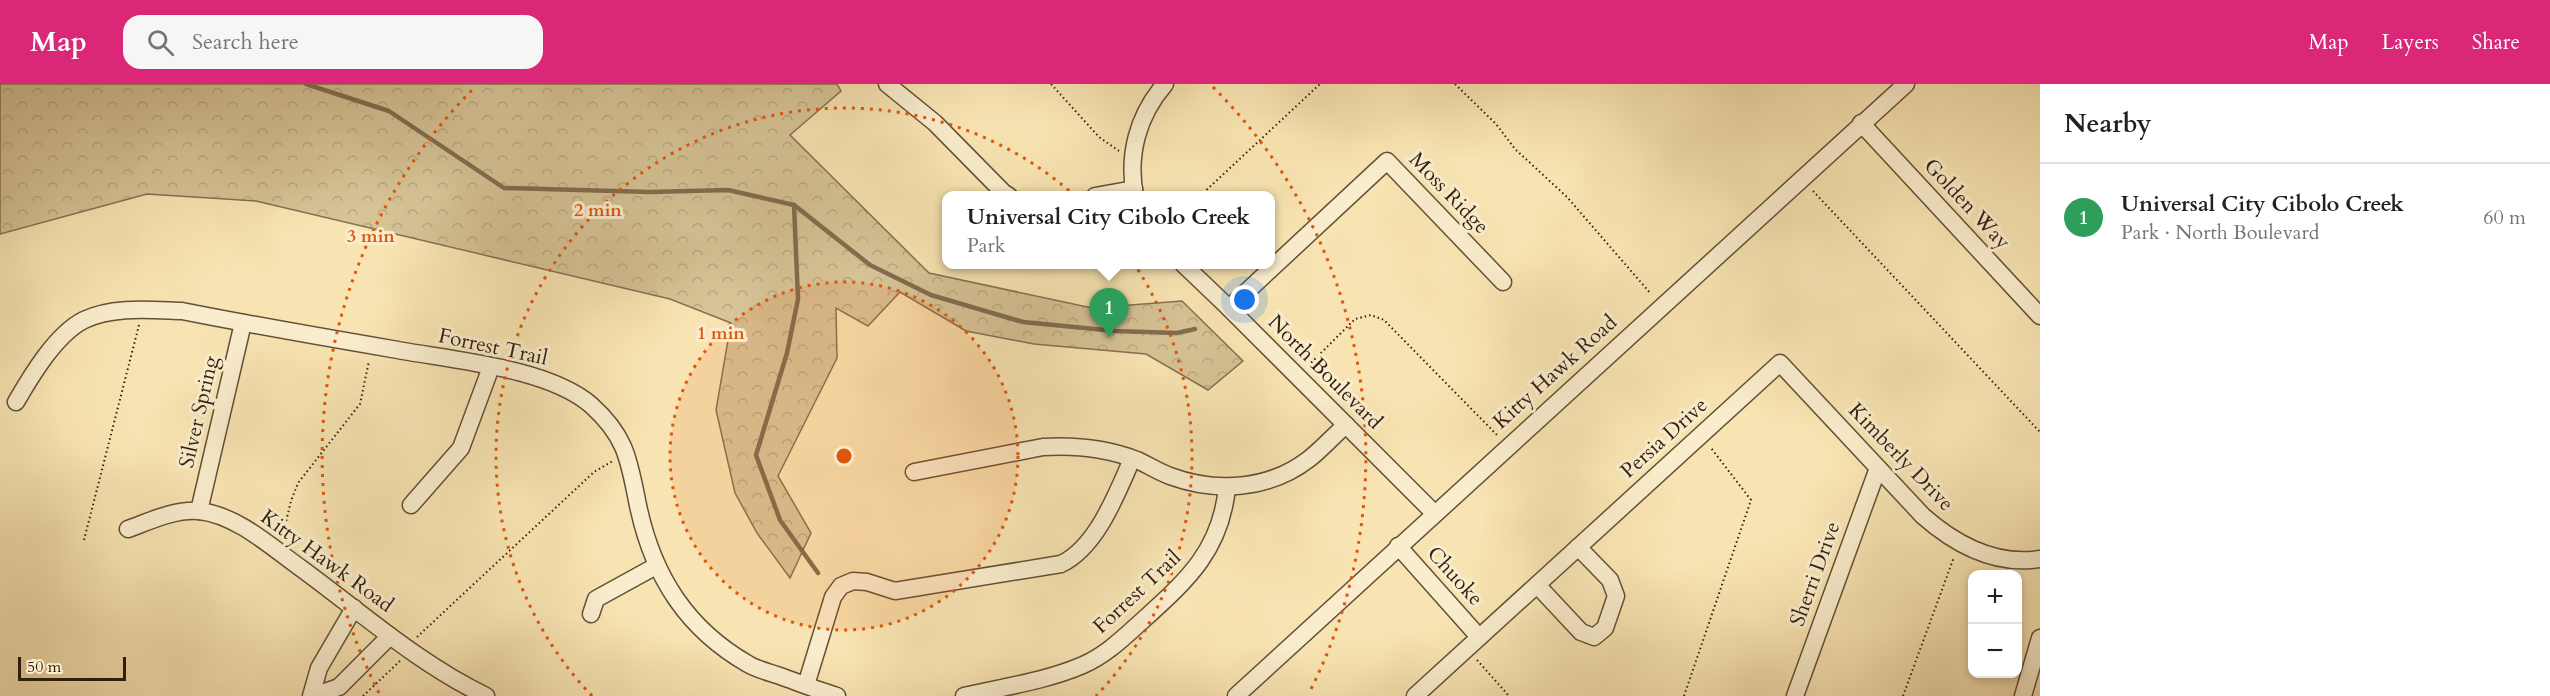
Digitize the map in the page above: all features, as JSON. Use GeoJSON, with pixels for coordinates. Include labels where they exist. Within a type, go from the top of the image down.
{"type":"FeatureCollection","features":[{"type":"Feature","properties":{"kind":"street"},"geometry":{"type":"LineString","coordinates":[[887,84],[934,123],[1001,191]]}},
{"type":"Feature","properties":{"kind":"street"},"geometry":{"type":"LineString","coordinates":[[1135,191],[1133,155],[1141,120],[1153,97],[1165,84]]}},
{"type":"Feature","properties":{"kind":"street","name":"Kitty Hawk Road"},"geometry":{"type":"LineString","coordinates":[[1236,696],[1800,178],[1906,84]]}},
{"type":"Feature","properties":{"kind":"street","name":"Golden Way"},"geometry":{"type":"LineString","coordinates":[[1861,123],[2040,316]]}},
{"type":"Feature","properties":{"kind":"street","name":"Moss Ridge"},"geometry":{"type":"LineString","coordinates":[[1275,265],[1387,161],[1503,282]]}},
{"type":"Feature","properties":{"kind":"street","name":"North Boulevard"},"geometry":{"type":"LineString","coordinates":[[1188,269],[1434,513]]}},
{"type":"Feature","properties":{"kind":"street","name":"Moss Ridge"},"geometry":{"type":"LineString","coordinates":[[1229,308],[1271,269]]}},
{"type":"Feature","properties":{"kind":"street","name":"Forrest Trail"},"geometry":{"type":"LineString","coordinates":[[16,402],[39,366],[61,340],[85,320],[120,311],[143,309],[182,311],[542,378],[567,389],[590,405],[609,425],[627,456],[649,550],[656,566],[679,604],[704,634],[749,665],[837,696]]}},
{"type":"Feature","properties":{"kind":"street","name":"Silver Spring"},"geometry":{"type":"LineString","coordinates":[[199,511],[243,323]]}},
{"type":"Feature","properties":{"kind":"street","name":"Persia Drive"},"geometry":{"type":"LineString","coordinates":[[1415,696],[1780,363]]}},
{"type":"Feature","properties":{"kind":"street","name":"Kimberly Drive"},"geometry":{"type":"LineString","coordinates":[[1780,363],[1923,516],[1944,535],[1997,558],[2040,559]]}},
{"type":"Feature","properties":{"kind":"street"},"geometry":{"type":"LineString","coordinates":[[411,505],[461,448],[491,367]]}},
{"type":"Feature","properties":{"kind":"street"},"geometry":{"type":"LineString","coordinates":[[914,472],[1043,447],[1063,446],[1101,449],[1132,459],[1169,476],[1196,483],[1227,487],[1260,483],[1286,473],[1310,458],[1346,425]]}},
{"type":"Feature","properties":{"kind":"street"},"geometry":{"type":"LineString","coordinates":[[806,685],[833,597],[841,586],[853,580],[895,591],[1061,564],[1080,551],[1104,520],[1132,459]]}},
{"type":"Feature","properties":{"kind":"street","name":"Sherri Drive"},"geometry":{"type":"LineString","coordinates":[[1795,696],[1878,468]]}},
{"type":"Feature","properties":{"kind":"street","name":"Forrest Trail"},"geometry":{"type":"LineString","coordinates":[[964,696],[991,693],[1071,670],[1111,649],[1184,583],[1204,558],[1218,531],[1227,487]]}},
{"type":"Feature","properties":{"kind":"street","name":"Kitty Hawk Road"},"geometry":{"type":"LineString","coordinates":[[128,529],[170,514],[199,511],[216,514],[250,531],[406,648],[486,696]]}},
{"type":"Feature","properties":{"kind":"street","name":"Chuoke"},"geometry":{"type":"LineString","coordinates":[[1398,546],[1473,643]]}},
{"type":"Feature","properties":{"kind":"street"},"geometry":{"type":"LineString","coordinates":[[1536,585],[1581,632],[1594,636],[1605,628],[1616,597],[1610,580],[1578,547]]}},
{"type":"Feature","properties":{"kind":"street"},"geometry":{"type":"LineString","coordinates":[[591,614],[596,599],[656,566]]}},
{"type":"Feature","properties":{"kind":"street"},"geometry":{"type":"LineString","coordinates":[[312,696],[319,668],[354,608]]}},
{"type":"Feature","properties":{"kind":"street"},"geometry":{"type":"LineString","coordinates":[[312,696],[339,687],[390,636]]}},
{"type":"Feature","properties":{"kind":"street"},"geometry":{"type":"LineString","coordinates":[[2023,696],[2040,638]]}},
{"type":"Feature","properties":{"kind":"path"},"geometry":{"type":"LineString","coordinates":[[1051,84],[1099,137],[1114,149],[1133,155]]}},
{"type":"Feature","properties":{"kind":"path"},"geometry":{"type":"LineString","coordinates":[[1204,191],[1320,84]]}},
{"type":"Feature","properties":{"kind":"path"},"geometry":{"type":"LineString","coordinates":[[1455,84],[1496,124],[1515,149],[1567,197],[1661,306]]}},
{"type":"Feature","properties":{"kind":"path"},"geometry":{"type":"LineString","coordinates":[[1800,178],[2040,432]]}},
{"type":"Feature","properties":{"kind":"path"},"geometry":{"type":"LineString","coordinates":[[84,540],[143,309]]}},
{"type":"Feature","properties":{"kind":"path"},"geometry":{"type":"LineString","coordinates":[[1297,376],[1355,319],[1371,315],[1384,320],[1507,446]]}},
{"type":"Feature","properties":{"kind":"path"},"geometry":{"type":"LineString","coordinates":[[277,551],[298,483],[360,404],[371,346]]}},
{"type":"Feature","properties":{"kind":"path"},"geometry":{"type":"LineString","coordinates":[[1684,696],[1751,500],[1701,436]]}},
{"type":"Feature","properties":{"kind":"path"},"geometry":{"type":"LineString","coordinates":[[363,696],[400,662],[406,648],[594,472],[627,456]]}},
{"type":"Feature","properties":{"kind":"path"},"geometry":{"type":"LineString","coordinates":[[1903,696],[1959,543]]}},
{"type":"Feature","properties":{"kind":"path"},"geometry":{"type":"LineString","coordinates":[[1473,643],[1509,696]]}},
{"type":"Feature","properties":{"kind":"green space"},"geometry":{"type":"Polygon","coordinates":[[[0,84],[837,84],[841,91],[790,135],[929,273],[1092,308],[1182,301],[1243,361],[1208,390],[1146,354],[1034,344],[966,331],[900,292],[868,326],[836,308],[837,358],[778,476],[811,533],[790,578],[757,533],[735,493],[716,410],[731,323],[670,299],[256,201],[147,194],[0,234],[0,84]]]}},
{"type":"Feature","properties":{"kind":"waterway"},"geometry":{"type":"LineString","coordinates":[[306,84],[389,111],[504,188],[650,192],[728,190],[794,205],[870,265],[931,295],[1023,322],[1115,331],[1177,333],[1195,329]]}},
{"type":"Feature","properties":{"kind":"waterway"},"geometry":{"type":"LineString","coordinates":[[794,205],[798,299],[787,353],[756,455],[780,520],[818,573]]}},
{"type":"Feature","properties":{"kind":"place","name":"Universal City Cibolo Creek"},"geometry":{"type":"Point","coordinates":[1109,338]}}]}
